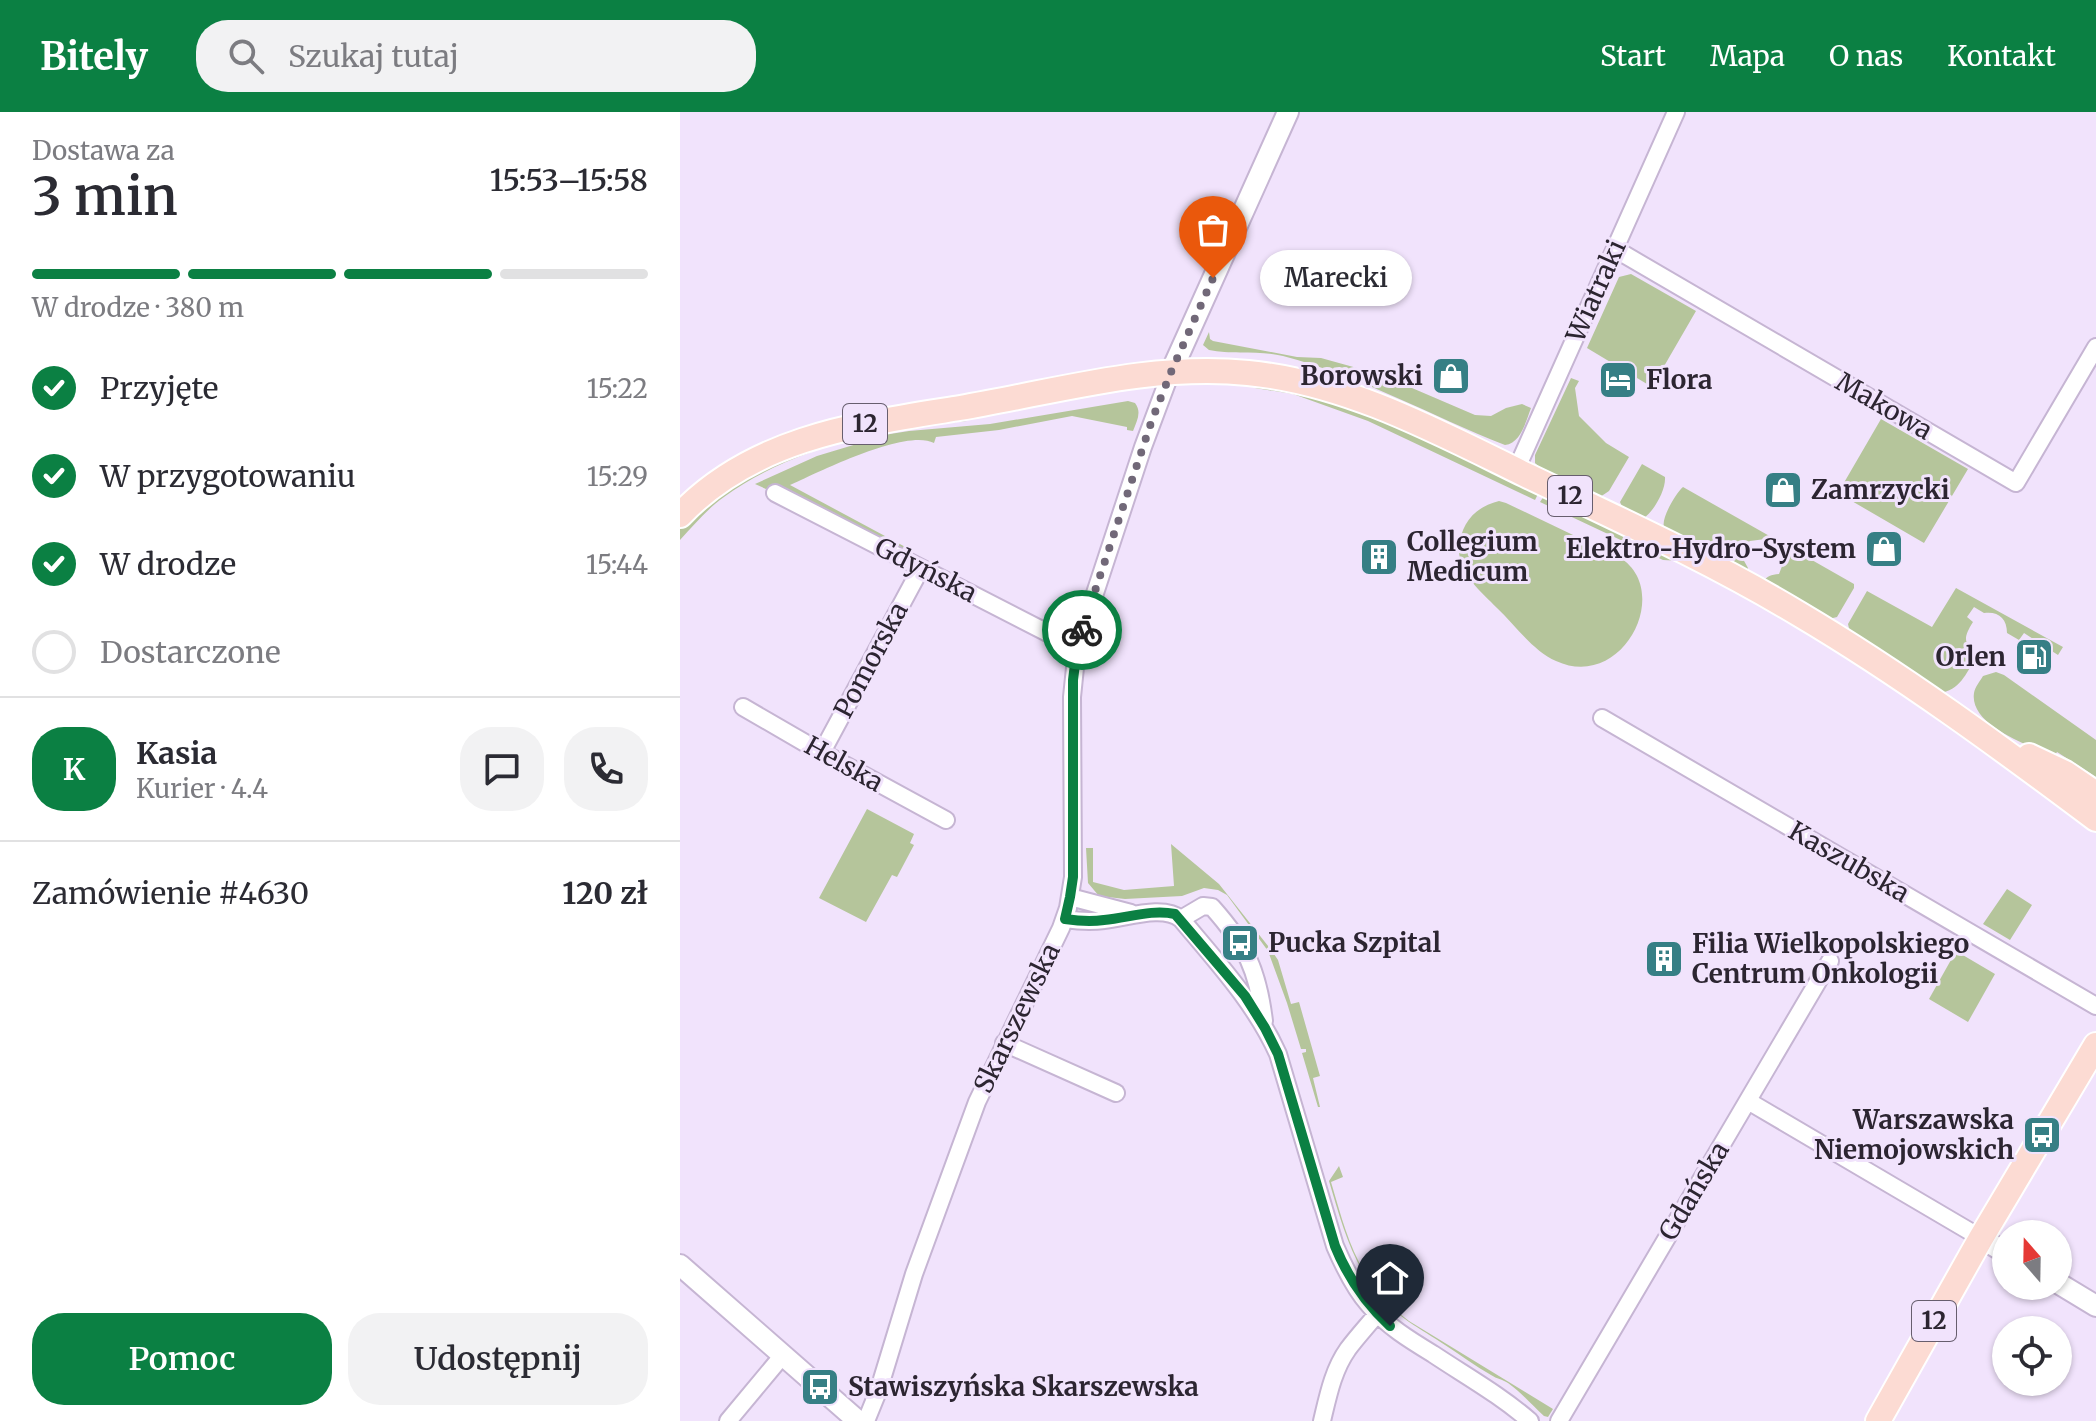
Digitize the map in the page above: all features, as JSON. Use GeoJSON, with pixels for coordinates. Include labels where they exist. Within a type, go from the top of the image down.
{"type":"FeatureCollection","features":[{"type":"Feature","properties":{"kind":"main road","name":"12"},"geometry":{"type":"LineString","coordinates":[[680,515],[703,493],[750,462],[803,440],[886,419],[1171,372],[1247,372],[1272,376],[1316,386],[1386,410],[1688,553],[1767,595],[1876,662],[2096,819]]}},
{"type":"Feature","properties":{"kind":"main road","name":"12"},"geometry":{"type":"LineString","coordinates":[[1975,730],[2065,773],[2096,794]]}},
{"type":"Feature","properties":{"kind":"main road","name":"12"},"geometry":{"type":"LineString","coordinates":[[1878,1421],[1981,1238],[2096,1045]]}},
{"type":"Feature","properties":{"kind":"street","name":"Skarszewska"},"geometry":{"type":"LineString","coordinates":[[866,1421],[977,1102],[1065,919],[1073,862],[1072,697],[1077,648],[1171,372],[1288,112]]}},
{"type":"Feature","properties":{"kind":"street","name":"Wiatraki"},"geometry":{"type":"LineString","coordinates":[[1516,470],[1676,112]]}},
{"type":"Feature","properties":{"kind":"street","name":"Makowa"},"geometry":{"type":"LineString","coordinates":[[1615,249],[2016,483],[2096,347]]}},
{"type":"Feature","properties":{"kind":"street","name":"Gdyńska"},"geometry":{"type":"LineString","coordinates":[[775,493],[1077,648]]}},
{"type":"Feature","properties":{"kind":"street","name":"Pomorska"},"geometry":{"type":"LineString","coordinates":[[822,752],[921,568]]}},
{"type":"Feature","properties":{"kind":"street","name":"Helska"},"geometry":{"type":"LineString","coordinates":[[743,707],[946,820]]}},
{"type":"Feature","properties":{"kind":"street","name":"Kaszubska"},"geometry":{"type":"LineString","coordinates":[[1602,718],[2096,1006]]}},
{"type":"Feature","properties":{"kind":"street"},"geometry":{"type":"LineString","coordinates":[[1070,897],[1136,914]]}},
{"type":"Feature","properties":{"kind":"street"},"geometry":{"type":"LineString","coordinates":[[1181,919],[1203,906],[1212,907],[1246,953],[1256,974],[1265,1028]]}},
{"type":"Feature","properties":{"kind":"street"},"geometry":{"type":"LineString","coordinates":[[1065,919],[1103,920],[1166,912],[1181,919],[1245,996],[1278,1054],[1335,1246],[1351,1279],[1368,1304],[1402,1335],[1499,1396],[1530,1421]]}},
{"type":"Feature","properties":{"kind":"street"},"geometry":{"type":"LineString","coordinates":[[1223,970],[1238,964],[1246,953]]}},
{"type":"Feature","properties":{"kind":"street","name":"Gdańska"},"geometry":{"type":"LineString","coordinates":[[1559,1421],[1830,961]]}},
{"type":"Feature","properties":{"kind":"street"},"geometry":{"type":"LineString","coordinates":[[1004,1043],[1116,1093]]}},
{"type":"Feature","properties":{"kind":"street"},"geometry":{"type":"LineString","coordinates":[[1748,1101],[1992,1245]]}},
{"type":"Feature","properties":{"kind":"street"},"geometry":{"type":"LineString","coordinates":[[680,1265],[858,1421]]}},
{"type":"Feature","properties":{"kind":"street"},"geometry":{"type":"LineString","coordinates":[[2072,1291],[2096,1306]]}},
{"type":"Feature","properties":{"kind":"street"},"geometry":{"type":"LineString","coordinates":[[1322,1421],[1338,1366],[1377,1314]]}},
{"type":"Feature","properties":{"kind":"street"},"geometry":{"type":"LineString","coordinates":[[728,1421],[783,1355]]}},
{"type":"Feature","properties":{"kind":"green space"},"geometry":{"type":"Polygon","coordinates":[[[1631,274],[1696,311],[1652,387],[1587,348],[1619,277],[1631,274]]]}},
{"type":"Feature","properties":{"kind":"green space"},"geometry":{"type":"Polygon","coordinates":[[[1209,332],[1213,341],[1297,357],[1321,358],[1357,368],[1475,415],[1491,416],[1522,404],[1531,408],[1519,436],[1505,445],[1312,364],[1274,354],[1209,350],[1203,345],[1209,332]]]}},
{"type":"Feature","properties":{"kind":"green space"},"geometry":{"type":"Polygon","coordinates":[[[1571,378],[1579,381],[1575,388],[1579,416],[1606,443],[1629,457],[1609,491],[1600,497],[1554,478],[1555,475],[1535,463],[1535,455],[1571,378]]]}},
{"type":"Feature","properties":{"kind":"green space"},"geometry":{"type":"Polygon","coordinates":[[[1253,385],[1292,390],[1381,417],[1538,494],[1535,500],[1368,421],[1293,394],[1255,388],[1253,385]]]}},
{"type":"Feature","properties":{"kind":"green space"},"geometry":{"type":"Polygon","coordinates":[[[1128,401],[1135,403],[1138,410],[1133,431],[1127,430],[1127,427],[1072,416],[999,430],[936,437],[934,443],[904,441],[841,462],[790,485],[911,550],[909,554],[755,484],[817,456],[890,434],[990,424],[1128,401]]]}},
{"type":"Feature","properties":{"kind":"green space"},"geometry":{"type":"Polygon","coordinates":[[[1881,419],[1968,469],[1924,543],[1838,493],[1881,419]]]}},
{"type":"Feature","properties":{"kind":"green space"},"geometry":{"type":"Polygon","coordinates":[[[931,421],[967,421],[872,435],[779,465],[724,497],[680,540],[680,527],[729,485],[805,448],[931,421]]]}},
{"type":"Feature","properties":{"kind":"green space"},"geometry":{"type":"Polygon","coordinates":[[[1642,464],[1665,477],[1659,500],[1644,518],[1624,511],[1620,502],[1642,464]]]}},
{"type":"Feature","properties":{"kind":"green space"},"geometry":{"type":"Polygon","coordinates":[[[1683,487],[1773,538],[1750,541],[1741,546],[1748,568],[1746,574],[1665,528],[1667,512],[1683,487]]]}},
{"type":"Feature","properties":{"kind":"green space"},"geometry":{"type":"Polygon","coordinates":[[[1546,493],[1682,561],[1663,560],[1540,502],[1546,493]]]}},
{"type":"Feature","properties":{"kind":"green space"},"geometry":{"type":"Polygon","coordinates":[[[1499,501],[1619,557],[1635,572],[1642,592],[1641,613],[1633,633],[1620,650],[1602,662],[1580,667],[1556,661],[1532,644],[1466,574],[1459,548],[1466,524],[1476,512],[1499,501]]]}},
{"type":"Feature","properties":{"kind":"green space"},"geometry":{"type":"Polygon","coordinates":[[[1782,543],[1854,584],[1837,617],[1829,619],[1763,583],[1766,578],[1779,574],[1786,556],[1782,543]]]}},
{"type":"Feature","properties":{"kind":"green space"},"geometry":{"type":"Polygon","coordinates":[[[1956,588],[2063,647],[2058,655],[2024,633],[2019,640],[2007,633],[2001,617],[1974,607],[1967,617],[1973,622],[1966,638],[1976,658],[1957,685],[1939,693],[1850,633],[1848,624],[1867,591],[1932,627],[1956,588]]]}},
{"type":"Feature","properties":{"kind":"green space"},"geometry":{"type":"Polygon","coordinates":[[[1996,672],[2096,740],[2096,777],[2057,752],[2054,757],[2017,741],[1981,715],[1975,705],[1974,693],[1983,676],[1996,672]]]}},
{"type":"Feature","properties":{"kind":"green space"},"geometry":{"type":"Polygon","coordinates":[[[867,809],[914,834],[910,843],[914,845],[897,877],[892,875],[866,922],[819,898],[867,809]]]}},
{"type":"Feature","properties":{"kind":"green space"},"geometry":{"type":"Polygon","coordinates":[[[1171,844],[1219,884],[1278,960],[1291,1004],[1299,1002],[1320,1076],[1313,1078],[1320,1107],[1302,1053],[1306,1049],[1301,1049],[1268,951],[1227,895],[1204,888],[1182,896],[1125,899],[1099,896],[1088,883],[1086,848],[1093,848],[1093,882],[1124,890],[1174,886],[1171,844]]]}},
{"type":"Feature","properties":{"kind":"green space"},"geometry":{"type":"Polygon","coordinates":[[[2007,889],[2032,905],[2010,940],[1983,924],[2007,889]]]}},
{"type":"Feature","properties":{"kind":"green space"},"geometry":{"type":"Polygon","coordinates":[[[1956,951],[1995,974],[1968,1022],[1929,999],[1956,951]]]}},
{"type":"Feature","properties":{"kind":"green space"},"geometry":{"type":"Polygon","coordinates":[[[1339,1166],[1343,1177],[1331,1182],[1343,1223],[1357,1259],[1378,1291],[1409,1321],[1553,1409],[1548,1417],[1508,1383],[1485,1372],[1409,1322],[1377,1293],[1368,1280],[1354,1254],[1333,1196],[1329,1181],[1339,1166]]]}},
{"type":"Feature","properties":{"kind":"way so far"},"geometry":{"type":"LineString","coordinates":[[1082,630],[1152,420],[1213,278]]}},
{"type":"Feature","properties":{"kind":"place","name":"Marecki"},"geometry":{"type":"Point","coordinates":[1213,278]}},
{"type":"Feature","properties":{"kind":"place","name":"Borowski"},"geometry":{"type":"Point","coordinates":[1451,376]}},
{"type":"Feature","properties":{"kind":"place","name":"Flora"},"geometry":{"type":"Point","coordinates":[1618,380]}},
{"type":"Feature","properties":{"kind":"place","name":"Zamrzycki"},"geometry":{"type":"Point","coordinates":[1783,490]}},
{"type":"Feature","properties":{"kind":"place","name":"Elektro-Hydro-System"},"geometry":{"type":"Point","coordinates":[1884,549]}},
{"type":"Feature","properties":{"kind":"place","name":"Collegium Medicum"},"geometry":{"type":"Point","coordinates":[1379,557]}},
{"type":"Feature","properties":{"kind":"place","name":"Orlen"},"geometry":{"type":"Point","coordinates":[2034,657]}},
{"type":"Feature","properties":{"kind":"place","name":"Pucka Szpital"},"geometry":{"type":"Point","coordinates":[1240,943]}},
{"type":"Feature","properties":{"kind":"place","name":"Filia Wielkopolskiego Centrum Onkologii"},"geometry":{"type":"Point","coordinates":[1664,959]}},
{"type":"Feature","properties":{"kind":"place","name":"Warszawska Niemojowskich"},"geometry":{"type":"Point","coordinates":[2042,1135]}},
{"type":"Feature","properties":{"kind":"place","name":"Stawiszyńska Skarszewska"},"geometry":{"type":"Point","coordinates":[820,1387]}},
{"type":"Feature","properties":{"kind":"route"},"geometry":{"type":"LineString","coordinates":[[1082,630],[1073,680],[1073,877],[1065,919],[1089,921],[1136,914],[1175,914],[1245,996],[1278,1054],[1342,1264],[1368,1304],[1390,1326]]}}]}
